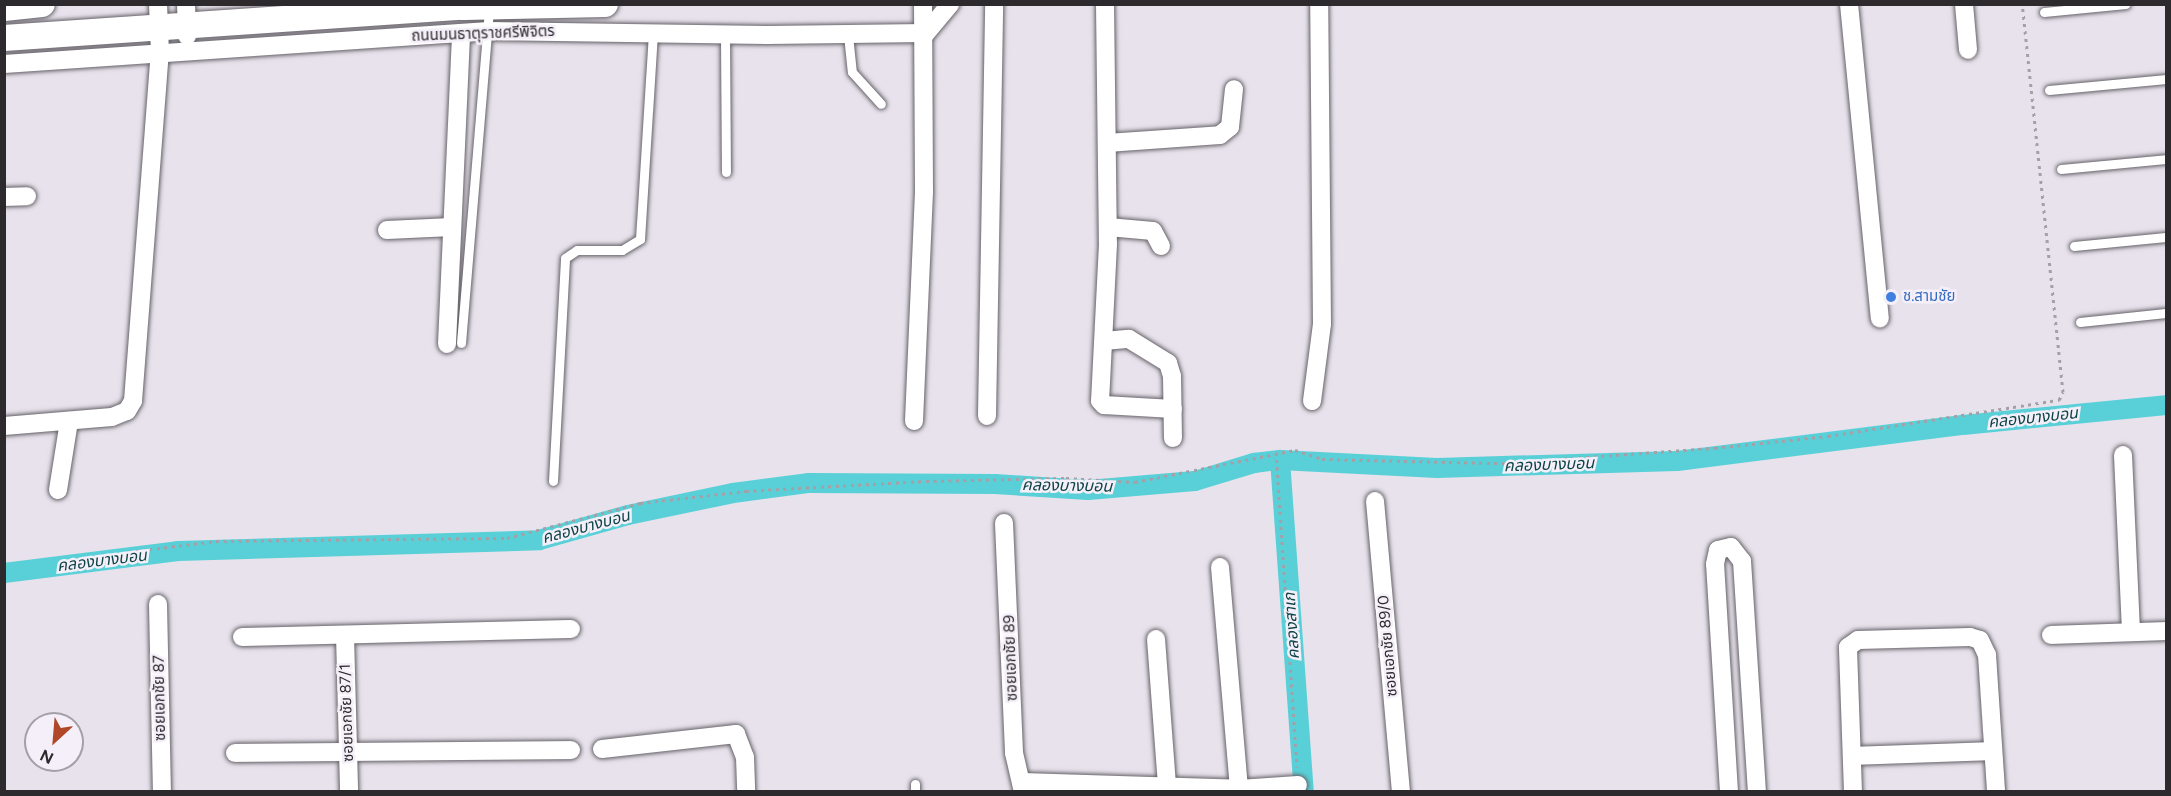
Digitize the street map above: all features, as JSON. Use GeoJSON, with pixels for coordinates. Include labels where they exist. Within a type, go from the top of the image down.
{"type":"FeatureCollection","features":[{"type":"Feature","properties":{"kind":"street"},"geometry":{"type":"LineString","coordinates":[[4,8],[42,4]]}},
{"type":"Feature","properties":{"kind":"street","name":"ถนนมนธาตุราชศรีพิจิตร"},"geometry":{"type":"LineString","coordinates":[[4,38],[158,15],[479,11],[606,4]]}},
{"type":"Feature","properties":{"kind":"street"},"geometry":{"type":"LineString","coordinates":[[914,421],[926,33],[923,4]]}},
{"type":"Feature","properties":{"kind":"street"},"geometry":{"type":"LineString","coordinates":[[926,33],[950,4]]}},
{"type":"Feature","properties":{"kind":"street"},"geometry":{"type":"LineString","coordinates":[[987,416],[994,4]]}},
{"type":"Feature","properties":{"kind":"street"},"geometry":{"type":"LineString","coordinates":[[1105,4],[1108,226],[1101,404],[1173,409]]}},
{"type":"Feature","properties":{"kind":"street"},"geometry":{"type":"LineString","coordinates":[[1312,401],[1322,324],[1319,4]]}},
{"type":"Feature","properties":{"kind":"street"},"geometry":{"type":"LineString","coordinates":[[1850,4],[1880,318]]}},
{"type":"Feature","properties":{"kind":"street"},"geometry":{"type":"LineString","coordinates":[[1965,4],[1968,50]]}},
{"type":"Feature","properties":{"kind":"street","name":"ถนนมนธาตุราชศรีพิจิตร"},"geometry":{"type":"LineString","coordinates":[[479,11],[653,33],[725,35],[926,33]]}},
{"type":"Feature","properties":{"kind":"street","name":"ถนนมนธาตุราชศรีพิจิตร"},"geometry":{"type":"LineString","coordinates":[[4,64],[461,34],[479,11]]}},
{"type":"Feature","properties":{"kind":"street"},"geometry":{"type":"LineString","coordinates":[[186,14],[188,52]]}},
{"type":"Feature","properties":{"kind":"street"},"geometry":{"type":"LineString","coordinates":[[4,426],[112,417],[127,411],[137,391],[160,53],[158,15]]}},
{"type":"Feature","properties":{"kind":"street"},"geometry":{"type":"LineString","coordinates":[[454,344],[452,227],[461,34]]}},
{"type":"Feature","properties":{"kind":"street"},"geometry":{"type":"LineString","coordinates":[[1107,143],[1220,135],[1230,127],[1234,90]]}},
{"type":"Feature","properties":{"kind":"street"},"geometry":{"type":"LineString","coordinates":[[4,197],[27,196]]}},
{"type":"Feature","properties":{"kind":"street"},"geometry":{"type":"LineString","coordinates":[[1108,226],[1153,231],[1161,246]]}},
{"type":"Feature","properties":{"kind":"street"},"geometry":{"type":"LineString","coordinates":[[387,230],[452,227]]}},
{"type":"Feature","properties":{"kind":"street"},"geometry":{"type":"LineString","coordinates":[[1104,341],[1130,339],[1168,363],[1173,409],[1173,438]]}},
{"type":"Feature","properties":{"kind":"street"},"geometry":{"type":"LineString","coordinates":[[58,490],[69,420]]}},
{"type":"Feature","properties":{"kind":"street"},"geometry":{"type":"LineString","coordinates":[[2123,454],[2131,632]]}},
{"type":"Feature","properties":{"kind":"street","name":"ซอยเอกชัย 89/0"},"geometry":{"type":"LineString","coordinates":[[1375,501],[1401,792]]}},
{"type":"Feature","properties":{"kind":"street","name":"ซอยเอกชัย 89"},"geometry":{"type":"LineString","coordinates":[[1004,523],[1014,753],[1022,787]]}},
{"type":"Feature","properties":{"kind":"street"},"geometry":{"type":"LineString","coordinates":[[1729,792],[1715,564],[1718,550],[1731,547],[1742,561],[1757,792]]}},
{"type":"Feature","properties":{"kind":"street"},"geometry":{"type":"LineString","coordinates":[[1220,567],[1239,789]]}},
{"type":"Feature","properties":{"kind":"street","name":"ซอยเอกชัย 87"},"geometry":{"type":"LineString","coordinates":[[158,604],[162,792]]}},
{"type":"Feature","properties":{"kind":"street"},"geometry":{"type":"LineString","coordinates":[[242,637],[571,629]]}},
{"type":"Feature","properties":{"kind":"street"},"geometry":{"type":"LineString","coordinates":[[2051,636],[2166,631]]}},
{"type":"Feature","properties":{"kind":"street","name":"ซอยเอกชัย 87/1"},"geometry":{"type":"LineString","coordinates":[[345,635],[349,792]]}},
{"type":"Feature","properties":{"kind":"street"},"geometry":{"type":"LineString","coordinates":[[1853,792],[1846,652],[1858,640],[1971,637],[1980,640],[1987,655],[1996,792]]}},
{"type":"Feature","properties":{"kind":"street"},"geometry":{"type":"LineString","coordinates":[[1156,639],[1167,787]]}},
{"type":"Feature","properties":{"kind":"street"},"geometry":{"type":"LineString","coordinates":[[602,749],[736,734],[745,757],[746,792]]}},
{"type":"Feature","properties":{"kind":"street"},"geometry":{"type":"LineString","coordinates":[[236,753],[571,750]]}},
{"type":"Feature","properties":{"kind":"street"},"geometry":{"type":"LineString","coordinates":[[1852,756],[1994,751]]}},
{"type":"Feature","properties":{"kind":"street"},"geometry":{"type":"LineString","coordinates":[[1022,787],[1239,789],[1298,785]]}},
{"type":"Feature","properties":{"kind":"lane"},"geometry":{"type":"LineString","coordinates":[[2044,12],[2126,4]]}},
{"type":"Feature","properties":{"kind":"lane"},"geometry":{"type":"LineString","coordinates":[[454,344],[479,11]]}},
{"type":"Feature","properties":{"kind":"lane"},"geometry":{"type":"LineString","coordinates":[[553,481],[565,258],[577,250],[622,250],[640,239],[653,33]]}},
{"type":"Feature","properties":{"kind":"lane"},"geometry":{"type":"LineString","coordinates":[[725,35],[726,172]]}},
{"type":"Feature","properties":{"kind":"lane"},"geometry":{"type":"LineString","coordinates":[[848,35],[852,72],[880,104]]}},
{"type":"Feature","properties":{"kind":"lane"},"geometry":{"type":"LineString","coordinates":[[2049,90],[2166,78]]}},
{"type":"Feature","properties":{"kind":"lane"},"geometry":{"type":"LineString","coordinates":[[2061,170],[2166,159]]}},
{"type":"Feature","properties":{"kind":"lane"},"geometry":{"type":"LineString","coordinates":[[2074,246],[2166,237]]}},
{"type":"Feature","properties":{"kind":"lane"},"geometry":{"type":"LineString","coordinates":[[2080,322],[2166,314]]}},
{"type":"Feature","properties":{"kind":"path"},"geometry":{"type":"LineString","coordinates":[[127,552],[216,541],[507,538],[664,500],[926,481],[1066,478],[1135,482],[1180,476],[1276,452],[1295,450],[1322,459],[1504,463],[1703,449],[1827,436],[2059,400],[2063,392],[2022,4]]}},
{"type":"Feature","properties":{"kind":"path"},"geometry":{"type":"LineString","coordinates":[[1276,452],[1298,785]]}},
{"type":"Feature","properties":{"kind":"waterway","name":"คลองบางบอน"},"geometry":{"type":"LineString","coordinates":[[4,573],[178,551],[539,540],[628,515],[733,493],[809,483],[995,484],[1088,490],[1195,481],[1254,463],[1280,460],[1437,468],[1677,461],[1963,425],[2166,405]]}},
{"type":"Feature","properties":{"kind":"waterway","name":"คลองสาเก"},"geometry":{"type":"LineString","coordinates":[[1280,460],[1304,792]]}},
{"type":"Feature","properties":{"kind":"place","name":"ช.สามชัย"},"geometry":{"type":"Point","coordinates":[1891,297]}}]}
